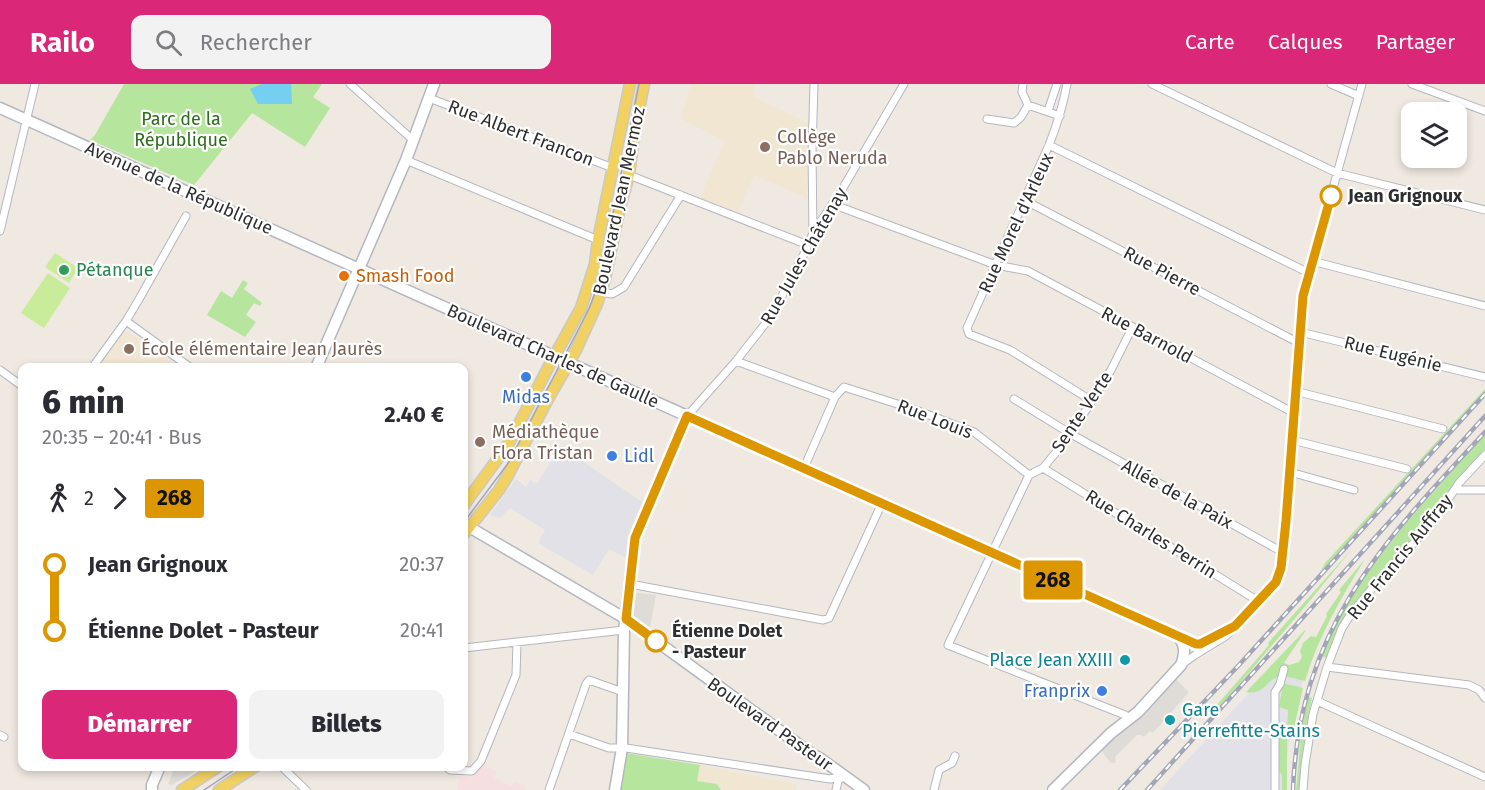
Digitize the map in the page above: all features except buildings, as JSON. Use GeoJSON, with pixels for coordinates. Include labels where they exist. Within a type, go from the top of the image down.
{"type":"FeatureCollection","features":[{"type":"Feature","properties":{"kind":"main road","name":"Boulevard Jean Mermoz"},"geometry":{"type":"LineString","coordinates":[[468,499],[509,443],[581,308],[595,264],[630,84]]}},
{"type":"Feature","properties":{"kind":"main road","name":"Boulevard Jean Mermoz"},"geometry":{"type":"LineString","coordinates":[[468,525],[503,484],[569,364],[601,292],[629,175],[644,84]]}},
{"type":"Feature","properties":{"kind":"main road"},"geometry":{"type":"LineString","coordinates":[[182,790],[211,771]]}},
{"type":"Feature","properties":{"kind":"main road"},"geometry":{"type":"LineString","coordinates":[[219,790],[248,771]]}},
{"type":"Feature","properties":{"kind":"street"},"geometry":{"type":"LineString","coordinates":[[0,231],[35,84]]}},
{"type":"Feature","properties":{"kind":"street"},"geometry":{"type":"LineString","coordinates":[[350,84],[412,140]]}},
{"type":"Feature","properties":{"kind":"street"},"geometry":{"type":"LineString","coordinates":[[318,363],[406,160],[434,84]]}},
{"type":"Feature","properties":{"kind":"street"},"geometry":{"type":"LineString","coordinates":[[813,233],[814,84]]}},
{"type":"Feature","properties":{"kind":"street","name":"Rue Jules Châtenay"},"geometry":{"type":"LineString","coordinates":[[687,416],[736,361],[772,315],[813,233],[904,84]]}},
{"type":"Feature","properties":{"kind":"street"},"geometry":{"type":"LineString","coordinates":[[1023,84],[1022,92],[1028,105],[1060,116]]}},
{"type":"Feature","properties":{"kind":"street"},"geometry":{"type":"LineString","coordinates":[[1048,111],[1057,84]]}},
{"type":"Feature","properties":{"kind":"street"},"geometry":{"type":"LineString","coordinates":[[1049,146],[1060,116],[1067,84]]}},
{"type":"Feature","properties":{"kind":"street"},"geometry":{"type":"LineString","coordinates":[[1152,84],[1337,174],[1485,210]]}},
{"type":"Feature","properties":{"kind":"street"},"geometry":{"type":"LineString","coordinates":[[1331,84],[1359,96]]}},
{"type":"Feature","properties":{"kind":"street"},"geometry":{"type":"LineString","coordinates":[[1053,790],[1092,751],[1151,699],[1181,666],[1194,655],[1221,640],[1276,582],[1284,554],[1303,296],[1362,84]]}},
{"type":"Feature","properties":{"kind":"street"},"geometry":{"type":"LineString","coordinates":[[1412,84],[1485,111]]}},
{"type":"Feature","properties":{"kind":"street","name":"Rue Albert Francon"},"geometry":{"type":"LineString","coordinates":[[429,98],[613,168]]}},
{"type":"Feature","properties":{"kind":"street"},"geometry":{"type":"LineString","coordinates":[[987,119],[1014,123],[1021,117],[1028,105]]}},
{"type":"Feature","properties":{"kind":"street","name":"Avenue de la République"},"geometry":{"type":"LineString","coordinates":[[0,108],[358,269]]}},
{"type":"Feature","properties":{"kind":"street","name":"Rue Morel d'Arleux"},"geometry":{"type":"LineString","coordinates":[[1092,401],[1010,350],[969,334],[967,328],[1049,146],[1309,273]]}},
{"type":"Feature","properties":{"kind":"street"},"geometry":{"type":"LineString","coordinates":[[406,160],[598,240]]}},
{"type":"Feature","properties":{"kind":"street"},"geometry":{"type":"LineString","coordinates":[[629,175],[808,244]]}},
{"type":"Feature","properties":{"kind":"street"},"geometry":{"type":"LineString","coordinates":[[601,292],[612,294],[624,287],[681,195]]}},
{"type":"Feature","properties":{"kind":"street","name":"Rue Pierre"},"geometry":{"type":"LineString","coordinates":[[1024,200],[1299,343]]}},
{"type":"Feature","properties":{"kind":"street","name":"Rue Barnold"},"geometry":{"type":"LineString","coordinates":[[832,204],[996,265],[1028,271],[1294,413]]}},
{"type":"Feature","properties":{"kind":"street"},"geometry":{"type":"LineString","coordinates":[[96,363],[126,321],[186,216]]}},
{"type":"Feature","properties":{"kind":"street"},"geometry":{"type":"LineString","coordinates":[[1312,261],[1485,306]]}},
{"type":"Feature","properties":{"kind":"street","name":"Boulevard Charles de Gaulle"},"geometry":{"type":"LineString","coordinates":[[358,269],[1178,636]]}},
{"type":"Feature","properties":{"kind":"street"},"geometry":{"type":"LineString","coordinates":[[126,321],[184,363]]}},
{"type":"Feature","properties":{"kind":"street","name":"Sente Verte"},"geometry":{"type":"LineString","coordinates":[[1029,475],[1043,468],[1071,434],[1111,370],[1132,328]]}},
{"type":"Feature","properties":{"kind":"street","name":"Rue Eugénie"},"geometry":{"type":"LineString","coordinates":[[1300,332],[1485,376]]}},
{"type":"Feature","properties":{"kind":"street"},"geometry":{"type":"LineString","coordinates":[[736,361],[835,397],[804,468]]}},
{"type":"Feature","properties":{"kind":"street"},"geometry":{"type":"LineString","coordinates":[[0,370],[18,383]]}},
{"type":"Feature","properties":{"kind":"street","name":"Rue Louis"},"geometry":{"type":"LineString","coordinates":[[835,397],[844,387],[974,432],[1029,475]]}},
{"type":"Feature","properties":{"kind":"street"},"geometry":{"type":"LineString","coordinates":[[1296,391],[1443,429]]}},
{"type":"Feature","properties":{"kind":"street","name":"Allée de la Paix"},"geometry":{"type":"LineString","coordinates":[[1014,399],[1071,434],[1284,554]]}},
{"type":"Feature","properties":{"kind":"street"},"geometry":{"type":"LineString","coordinates":[[615,790],[622,748],[625,624],[635,538],[687,416]]}},
{"type":"Feature","properties":{"kind":"street"},"geometry":{"type":"LineString","coordinates":[[1292,440],[1407,469]]}},
{"type":"Feature","properties":{"kind":"street","name":"Rue Francis Auffray"},"geometry":{"type":"LineString","coordinates":[[1303,790],[1313,714],[1342,628],[1374,586],[1433,522],[1455,489],[1485,455]]}},
{"type":"Feature","properties":{"kind":"street","name":"Rue Charles Perrin"},"geometry":{"type":"LineString","coordinates":[[1043,468],[1258,601]]}},
{"type":"Feature","properties":{"kind":"street"},"geometry":{"type":"LineString","coordinates":[[1290,472],[1354,490]]}},
{"type":"Feature","properties":{"kind":"street"},"geometry":{"type":"LineString","coordinates":[[1029,475],[948,645],[1060,688],[1129,718]]}},
{"type":"Feature","properties":{"kind":"street"},"geometry":{"type":"LineString","coordinates":[[1455,489],[1485,490]]}},
{"type":"Feature","properties":{"kind":"street"},"geometry":{"type":"LineString","coordinates":[[630,584],[823,620],[829,618],[882,503]]}},
{"type":"Feature","properties":{"kind":"street","name":"Boulevard Pasteur"},"geometry":{"type":"LineString","coordinates":[[468,530],[625,624],[864,790]]}},
{"type":"Feature","properties":{"kind":"street"},"geometry":{"type":"LineString","coordinates":[[468,648],[516,643],[625,624]]}},
{"type":"Feature","properties":{"kind":"street"},"geometry":{"type":"LineString","coordinates":[[1178,636],[1200,644],[1235,626]]}},
{"type":"Feature","properties":{"kind":"street"},"geometry":{"type":"LineString","coordinates":[[1178,636],[1183,643],[1184,650],[1181,666]]}},
{"type":"Feature","properties":{"kind":"street"},"geometry":{"type":"LineString","coordinates":[[468,771],[472,771],[481,761],[516,675],[516,643]]}},
{"type":"Feature","properties":{"kind":"street"},"geometry":{"type":"LineString","coordinates":[[1327,667],[1469,685],[1479,690],[1485,698]]}},
{"type":"Feature","properties":{"kind":"street"},"geometry":{"type":"LineString","coordinates":[[1275,790],[1275,692],[1284,672]]}},
{"type":"Feature","properties":{"kind":"street"},"geometry":{"type":"LineString","coordinates":[[549,790],[589,680],[623,692]]}},
{"type":"Feature","properties":{"kind":"street"},"geometry":{"type":"LineString","coordinates":[[1317,701],[1485,777]]}},
{"type":"Feature","properties":{"kind":"street"},"geometry":{"type":"LineString","coordinates":[[569,734],[609,748],[622,748],[830,779],[844,776]]}},
{"type":"Feature","properties":{"kind":"street"},"geometry":{"type":"LineString","coordinates":[[934,790],[939,770],[952,763],[955,756]]}},
{"type":"Feature","properties":{"kind":"street"},"geometry":{"type":"LineString","coordinates":[[152,790],[156,771]]}},
{"type":"Feature","properties":{"kind":"street"},"geometry":{"type":"LineString","coordinates":[[286,771],[306,790]]}},
{"type":"Feature","properties":{"kind":"street"},"geometry":{"type":"LineString","coordinates":[[836,790],[838,781],[844,776]]}},
{"type":"Feature","properties":{"kind":"shaded area","name":"Collège Pablo Neruda"},"geometry":{"type":"Polygon","coordinates":[[[691,84],[754,84],[755,97],[808,123],[807,198],[754,175],[738,212],[700,198],[725,141],[681,119],[691,84]]]}},
{"type":"Feature","properties":{"kind":"shaded area","name":"École élémentaire Jean Jaurès"},"geometry":{"type":"Polygon","coordinates":[[[120,328],[172,363],[98,363],[120,328]]]}},
{"type":"Feature","properties":{"kind":"shaded area"},"geometry":{"type":"Polygon","coordinates":[[[560,446],[645,504],[628,559],[609,549],[593,575],[538,543],[545,530],[510,508],[500,518],[490,515],[516,479],[526,487],[530,480],[537,484],[560,446]]]}},
{"type":"Feature","properties":{"kind":"shaded area"},"geometry":{"type":"Polygon","coordinates":[[[639,593],[656,595],[650,628],[636,619],[632,612],[634,595],[639,593]]]}},
{"type":"Feature","properties":{"kind":"shaded area"},"geometry":{"type":"Polygon","coordinates":[[[1267,673],[1304,675],[1292,721],[1287,757],[1286,790],[1160,790],[1267,673]]]}},
{"type":"Feature","properties":{"kind":"shaded area"},"geometry":{"type":"Polygon","coordinates":[[[1176,679],[1189,692],[1153,733],[1150,731],[1144,737],[1137,735],[1115,757],[1116,762],[1111,763],[1101,748],[1176,679]]]}},
{"type":"Feature","properties":{"kind":"shaded area"},"geometry":{"type":"Polygon","coordinates":[[[482,765],[497,772],[494,777],[503,783],[512,786],[515,782],[525,786],[524,789],[527,790],[458,790],[459,776],[464,777],[476,772],[482,765]]]}},
{"type":"Feature","properties":{"kind":"shaded area"},"geometry":{"type":"Polygon","coordinates":[[[700,765],[797,784],[796,790],[721,790],[717,784],[697,781],[700,765]]]}},
{"type":"Feature","properties":{"kind":"shaded area"},"geometry":{"type":"Polygon","coordinates":[[[173,771],[195,771],[172,785],[168,784],[173,771]]]}},
{"type":"Feature","properties":{"kind":"green space","name":"Parc de la République"},"geometry":{"type":"Polygon","coordinates":[[[124,84],[322,84],[313,97],[330,108],[305,147],[252,113],[194,185],[90,140],[124,84]]]}},
{"type":"Feature","properties":{"kind":"green space","name":"Pétanque"},"geometry":{"type":"Polygon","coordinates":[[[55,253],[84,272],[81,276],[75,273],[69,283],[45,267],[55,253]]]}},
{"type":"Feature","properties":{"kind":"green space"},"geometry":{"type":"Polygon","coordinates":[[[48,273],[70,288],[44,328],[21,313],[48,273]]]}},
{"type":"Feature","properties":{"kind":"green space"},"geometry":{"type":"Polygon","coordinates":[[[243,280],[248,283],[244,289],[262,303],[260,306],[254,303],[246,315],[256,322],[245,337],[207,315],[221,291],[232,298],[243,280]]]}},
{"type":"Feature","properties":{"kind":"green space"},"geometry":{"type":"Polygon","coordinates":[[[1485,389],[1485,392],[1321,571],[1325,563],[1485,389]]]}},
{"type":"Feature","properties":{"kind":"green space"},"geometry":{"type":"Polygon","coordinates":[[[1485,434],[1485,450],[1413,534],[1413,538],[1352,606],[1326,658],[1322,656],[1338,618],[1357,586],[1407,522],[1485,434]]]}},
{"type":"Feature","properties":{"kind":"green space"},"geometry":{"type":"Polygon","coordinates":[[[1352,549],[1219,708],[1216,706],[1269,645],[1268,643],[1352,549]]]}},
{"type":"Feature","properties":{"kind":"green space"},"geometry":{"type":"Polygon","coordinates":[[[1365,559],[1323,633],[1305,681],[1280,677],[1257,691],[1246,692],[1306,630],[1284,663],[1289,665],[1299,662],[1302,657],[1300,651],[1303,643],[1311,636],[1316,637],[1326,614],[1341,592],[1339,590],[1365,559]]]}},
{"type":"Feature","properties":{"kind":"green space"},"geometry":{"type":"Polygon","coordinates":[[[1283,683],[1303,688],[1293,732],[1287,732],[1287,790],[1282,790],[1282,775],[1278,770],[1278,737],[1287,731],[1288,710],[1279,707],[1283,683]]]}},
{"type":"Feature","properties":{"kind":"green space"},"geometry":{"type":"Polygon","coordinates":[[[1308,697],[1312,698],[1302,755],[1300,790],[1296,790],[1301,734],[1308,697]]]}},
{"type":"Feature","properties":{"kind":"green space"},"geometry":{"type":"Polygon","coordinates":[[[625,753],[700,765],[697,781],[717,784],[721,790],[619,790],[625,753]]]}},
{"type":"Feature","properties":{"kind":"water"},"geometry":{"type":"Polygon","coordinates":[[[262,84],[291,84],[292,104],[258,104],[250,89],[262,84]]]}},
{"type":"Feature","properties":{"kind":"tram line"},"geometry":{"type":"LineString","coordinates":[[468,517],[509,462],[589,309],[603,264],[639,84]]}},
{"type":"Feature","properties":{"kind":"tram line"},"geometry":{"type":"LineString","coordinates":[[204,790],[232,771]]}},
{"type":"Feature","properties":{"kind":"railway"},"geometry":{"type":"LineString","coordinates":[[1120,790],[1239,665],[1485,394]]}},
{"type":"Feature","properties":{"kind":"railway"},"geometry":{"type":"LineString","coordinates":[[1147,790],[1485,416]]}},
{"type":"Feature","properties":{"kind":"railway"},"geometry":{"type":"LineString","coordinates":[[1293,790],[1299,733],[1311,682],[1329,635],[1353,592],[1381,552],[1412,512],[1485,432]]}},
{"type":"Feature","properties":{"kind":"bus line","name":"268"},"geometry":{"type":"LineString","coordinates":[[656,641],[626,619],[635,538],[687,416],[1196,644],[1235,626],[1276,582],[1281,568],[1284,554],[1303,296],[1331,196]]}},
{"type":"Feature","properties":{"kind":"place","name":"Collège Pablo Neruda"},"geometry":{"type":"Point","coordinates":[765,147]}},
{"type":"Feature","properties":{"kind":"place","name":"Jean Grignoux"},"geometry":{"type":"Point","coordinates":[1331,196]}},
{"type":"Feature","properties":{"kind":"place","name":"Pétanque"},"geometry":{"type":"Point","coordinates":[64,270]}},
{"type":"Feature","properties":{"kind":"place","name":"Smash Food"},"geometry":{"type":"Point","coordinates":[344,276]}},
{"type":"Feature","properties":{"kind":"place","name":"École élémentaire Jean Jaurès"},"geometry":{"type":"Point","coordinates":[129,349]}},
{"type":"Feature","properties":{"kind":"place","name":"Midas"},"geometry":{"type":"Point","coordinates":[526,377]}},
{"type":"Feature","properties":{"kind":"place","name":"Médiathèque Flora Tristan"},"geometry":{"type":"Point","coordinates":[480,442]}},
{"type":"Feature","properties":{"kind":"place","name":"Lidl"},"geometry":{"type":"Point","coordinates":[612,456]}},
{"type":"Feature","properties":{"kind":"place","name":"Étienne Dolet - Pasteur"},"geometry":{"type":"Point","coordinates":[656,641]}},
{"type":"Feature","properties":{"kind":"place","name":"Place Jean XXIII"},"geometry":{"type":"Point","coordinates":[1125,660]}},
{"type":"Feature","properties":{"kind":"place","name":"Franprix"},"geometry":{"type":"Point","coordinates":[1102,691]}},
{"type":"Feature","properties":{"kind":"place","name":"Gare Pierrefitte-Stains"},"geometry":{"type":"Point","coordinates":[1170,720]}}]}
